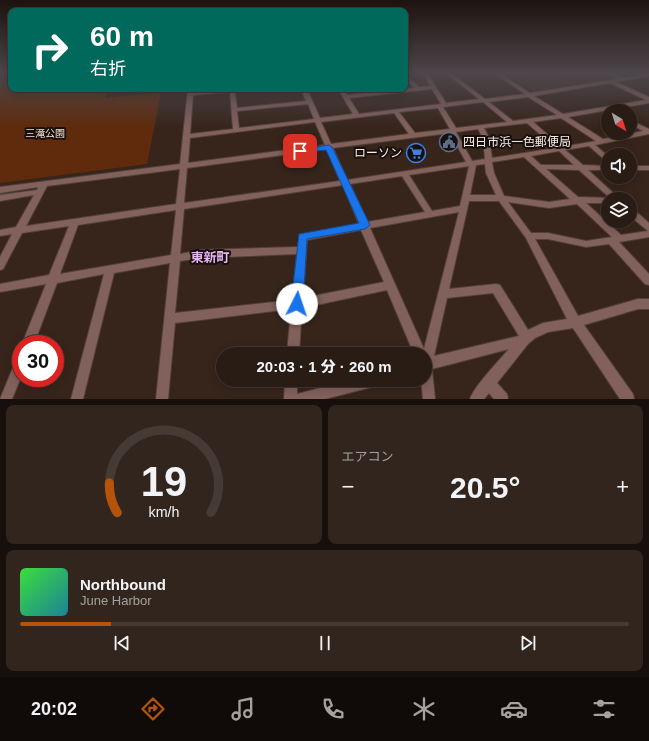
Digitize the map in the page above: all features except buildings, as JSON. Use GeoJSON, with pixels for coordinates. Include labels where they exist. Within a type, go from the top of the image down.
{"type":"FeatureCollection","features":[{"type":"Feature","properties":{"kind":"street"},"geometry":{"type":"LineString","coordinates":[[162,399],[191,92]]}},
{"type":"Feature","properties":{"kind":"street"},"geometry":{"type":"LineString","coordinates":[[232,92],[236,130]]}},
{"type":"Feature","properties":{"kind":"street"},"geometry":{"type":"LineString","coordinates":[[305,92],[418,347]]}},
{"type":"Feature","properties":{"kind":"street"},"geometry":{"type":"LineString","coordinates":[[343,92],[357,116]]}},
{"type":"Feature","properties":{"kind":"street"},"geometry":{"type":"LineString","coordinates":[[346,97],[391,92]]}},
{"type":"Feature","properties":{"kind":"street"},"geometry":{"type":"LineString","coordinates":[[429,347],[465,203],[472,164],[453,130],[436,92]]}},
{"type":"Feature","properties":{"kind":"street"},"geometry":{"type":"LineString","coordinates":[[473,92],[512,123]]}},
{"type":"Feature","properties":{"kind":"street"},"geometry":{"type":"LineString","coordinates":[[525,92],[602,142]]}},
{"type":"Feature","properties":{"kind":"street"},"geometry":{"type":"LineString","coordinates":[[187,136],[544,92]]}},
{"type":"Feature","properties":{"kind":"street"},"geometry":{"type":"LineString","coordinates":[[632,92],[649,100]]}},
{"type":"Feature","properties":{"kind":"street"},"geometry":{"type":"LineString","coordinates":[[633,104],[649,100]]}},
{"type":"Feature","properties":{"kind":"street"},"geometry":{"type":"LineString","coordinates":[[234,110],[310,102]]}},
{"type":"Feature","properties":{"kind":"street"},"geometry":{"type":"LineString","coordinates":[[395,111],[414,136]]}},
{"type":"Feature","properties":{"kind":"street"},"geometry":{"type":"LineString","coordinates":[[0,198],[42,188],[184,166],[601,111]]}},
{"type":"Feature","properties":{"kind":"street"},"geometry":{"type":"LineString","coordinates":[[529,121],[608,192]]}},
{"type":"Feature","properties":{"kind":"street"},"geometry":{"type":"LineString","coordinates":[[637,126],[649,132]]}},
{"type":"Feature","properties":{"kind":"street"},"geometry":{"type":"LineString","coordinates":[[480,127],[486,138],[487,161],[490,173],[501,198],[529,236],[576,322],[628,399]]}},
{"type":"Feature","properties":{"kind":"street"},"geometry":{"type":"LineString","coordinates":[[0,233],[472,164],[602,142],[649,132]]}},
{"type":"Feature","properties":{"kind":"street"},"geometry":{"type":"LineString","coordinates":[[641,134],[649,140]]}},
{"type":"Feature","properties":{"kind":"street"},"geometry":{"type":"LineString","coordinates":[[590,144],[601,154]]}},
{"type":"Feature","properties":{"kind":"street"},"geometry":{"type":"LineString","coordinates":[[526,155],[578,200],[615,239],[649,281]]}},
{"type":"Feature","properties":{"kind":"street"},"geometry":{"type":"LineString","coordinates":[[539,167],[601,168]]}},
{"type":"Feature","properties":{"kind":"street"},"geometry":{"type":"LineString","coordinates":[[637,168],[649,168]]}},
{"type":"Feature","properties":{"kind":"street"},"geometry":{"type":"LineString","coordinates":[[404,173],[430,214]]}},
{"type":"Feature","properties":{"kind":"street"},"geometry":{"type":"LineString","coordinates":[[0,190],[42,188]]}},
{"type":"Feature","properties":{"kind":"street"},"geometry":{"type":"LineString","coordinates":[[0,266],[42,188]]}},
{"type":"Feature","properties":{"kind":"street"},"geometry":{"type":"LineString","coordinates":[[294,347],[303,236],[430,214],[465,203],[501,198],[549,205],[578,200],[601,200]]}},
{"type":"Feature","properties":{"kind":"street"},"geometry":{"type":"LineString","coordinates":[[637,218],[649,228]]}},
{"type":"Feature","properties":{"kind":"street"},"geometry":{"type":"LineString","coordinates":[[31,335],[75,222]]}},
{"type":"Feature","properties":{"kind":"street"},"geometry":{"type":"LineString","coordinates":[[529,236],[548,236],[586,244],[649,234]]}},
{"type":"Feature","properties":{"kind":"street"},"geometry":{"type":"LineString","coordinates":[[0,288],[201,254],[301,250]]}},
{"type":"Feature","properties":{"kind":"street"},"geometry":{"type":"LineString","coordinates":[[77,399],[110,269]]}},
{"type":"Feature","properties":{"kind":"street"},"geometry":{"type":"LineString","coordinates":[[170,319],[297,304],[391,285]]}},
{"type":"Feature","properties":{"kind":"street"},"geometry":{"type":"LineString","coordinates":[[443,294],[496,288],[525,338]]}},
{"type":"Feature","properties":{"kind":"street"},"geometry":{"type":"LineString","coordinates":[[476,399],[488,382],[525,338],[533,331],[542,327],[576,322],[638,304],[649,304]]}},
{"type":"Feature","properties":{"kind":"street"},"geometry":{"type":"LineString","coordinates":[[432,362],[525,338]]}},
{"type":"Feature","properties":{"kind":"street"},"geometry":{"type":"LineString","coordinates":[[488,382],[502,399]]}},
{"type":"Feature","properties":{"kind":"street"},"geometry":{"type":"LineString","coordinates":[[6,399],[12,384]]}},
{"type":"Feature","properties":{"kind":"street"},"geometry":{"type":"LineString","coordinates":[[290,399],[291,387]]}},
{"type":"Feature","properties":{"kind":"street"},"geometry":{"type":"LineString","coordinates":[[300,399],[348,387]]}},
{"type":"Feature","properties":{"kind":"street"},"geometry":{"type":"LineString","coordinates":[[427,387],[428,399]]}},
{"type":"Feature","properties":{"kind":"green space","name":"三滝公園"},"geometry":{"type":"Polygon","coordinates":[[[0,92],[108,92],[105,98],[161,92],[147,164],[0,183],[0,92]]]}},
{"type":"Feature","properties":{"kind":"place","name":"四日市浜一色郵便局"},"geometry":{"type":"Point","coordinates":[449,142]}},
{"type":"Feature","properties":{"kind":"place","name":"ローソン"},"geometry":{"type":"Point","coordinates":[416,153]}},
{"type":"Feature","properties":{"kind":"district","name":"東新町"},"geometry":{"type":"Point","coordinates":[210,257]}},
{"type":"Feature","properties":{"kind":"route"},"geometry":{"type":"LineString","coordinates":[[297,304],[303,236],[365,225],[329,147],[300,151]]}}]}
